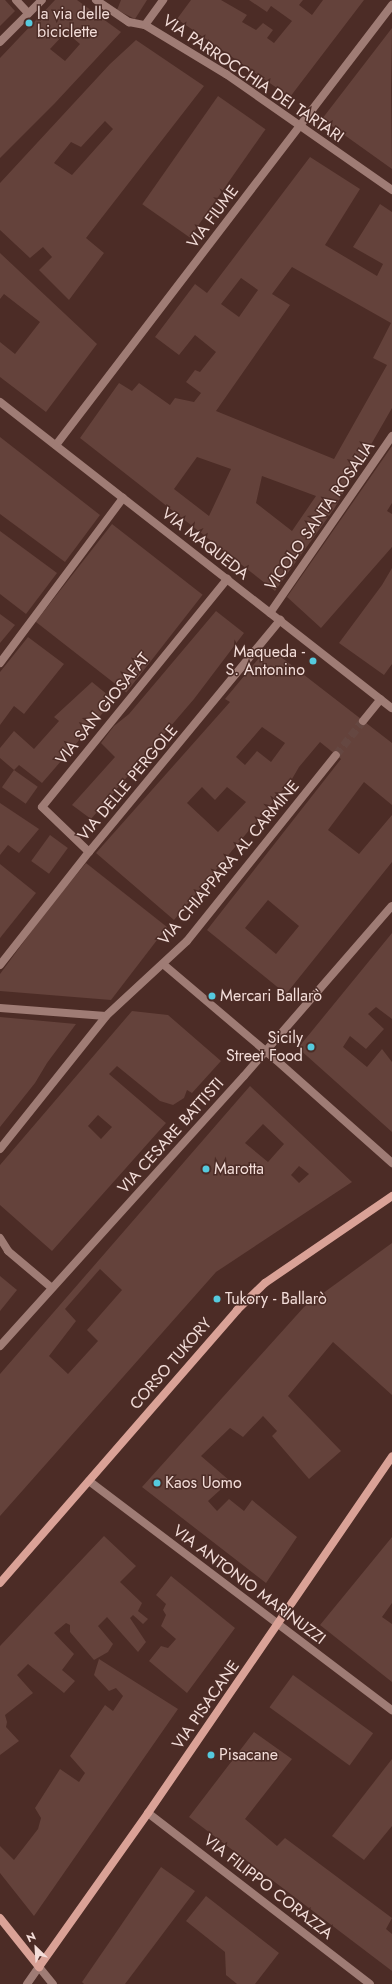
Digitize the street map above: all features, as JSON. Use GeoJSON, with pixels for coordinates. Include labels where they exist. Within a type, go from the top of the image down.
{"type":"FeatureCollection","features":[{"type":"Feature","properties":{"kind":"street"},"geometry":{"type":"LineString","coordinates":[[16,0],[28,13]]}},
{"type":"Feature","properties":{"kind":"street"},"geometry":{"type":"LineString","coordinates":[[0,42],[42,0]]}},
{"type":"Feature","properties":{"kind":"street","name":"VIA PARROCCHIA DEI TARTARI"},"geometry":{"type":"LineString","coordinates":[[96,0],[128,22],[145,25],[226,74],[392,190]]}},
{"type":"Feature","properties":{"kind":"street"},"geometry":{"type":"LineString","coordinates":[[145,25],[163,0]]}},
{"type":"Feature","properties":{"kind":"street","name":"VIA FIUME"},"geometry":{"type":"LineString","coordinates":[[56,446],[392,5]]}},
{"type":"Feature","properties":{"kind":"street","name":"VIA MAQUEDA"},"geometry":{"type":"LineString","coordinates":[[0,402],[392,708]]}},
{"type":"Feature","properties":{"kind":"street","name":"VICOLO SANTA ROSALIA"},"geometry":{"type":"LineString","coordinates":[[270,613],[392,436]]}},
{"type":"Feature","properties":{"kind":"street"},"geometry":{"type":"LineString","coordinates":[[0,663],[123,498]]}},
{"type":"Feature","properties":{"kind":"street","name":"VIA SAN GIOSAFAT"},"geometry":{"type":"LineString","coordinates":[[89,852],[42,807],[227,579]]}},
{"type":"Feature","properties":{"kind":"street","name":"VIA DELLE PERGOLE"},"geometry":{"type":"LineString","coordinates":[[0,965],[89,852],[280,620]]}},
{"type":"Feature","properties":{"kind":"street"},"geometry":{"type":"LineString","coordinates":[[363,721],[381,699]]}},
{"type":"Feature","properties":{"kind":"street","name":"VIA CHIAPPARA AL CARMINE"},"geometry":{"type":"LineString","coordinates":[[0,1149],[106,1016],[163,964],[198,928],[336,755]]}},
{"type":"Feature","properties":{"kind":"street","name":"VIA CESARE BATTISTI"},"geometry":{"type":"LineString","coordinates":[[0,1346],[244,1076],[392,906]]}},
{"type":"Feature","properties":{"kind":"street"},"geometry":{"type":"LineString","coordinates":[[163,964],[265,1051],[392,1163]]}},
{"type":"Feature","properties":{"kind":"street"},"geometry":{"type":"LineString","coordinates":[[0,1008],[106,1016]]}},
{"type":"Feature","properties":{"kind":"street","name":"CORSO TUKORY"},"geometry":{"type":"LineString","coordinates":[[0,1583],[223,1326],[265,1283],[392,1196]]}},
{"type":"Feature","properties":{"kind":"street"},"geometry":{"type":"LineString","coordinates":[[0,1238],[8,1251],[52,1288]]}},
{"type":"Feature","properties":{"kind":"street","name":"VIA PISACANE"},"geometry":{"type":"LineString","coordinates":[[39,1967],[148,1813],[392,1457]]}},
{"type":"Feature","properties":{"kind":"street","name":"VIA ANTONIO MARINUZZI"},"geometry":{"type":"LineString","coordinates":[[89,1481],[392,1710]]}},
{"type":"Feature","properties":{"kind":"street","name":"VIA FILIPPO CORAZZA"},"geometry":{"type":"LineString","coordinates":[[148,1813],[370,1984]]}},
{"type":"Feature","properties":{"kind":"street"},"geometry":{"type":"LineString","coordinates":[[0,1918],[53,1984]]}},
{"type":"Feature","properties":{"kind":"street"},"geometry":{"type":"LineString","coordinates":[[27,1984],[39,1967]]}},
{"type":"Feature","properties":{"kind":"building"},"geometry":{"type":"Polygon","coordinates":[[[0,0],[5,0],[15,11],[0,26],[0,0]]]}},
{"type":"Feature","properties":{"kind":"building"},"geometry":{"type":"Polygon","coordinates":[[[55,0],[77,0],[121,32],[55,103],[0,158],[0,58],[55,0]],[[66,32],[50,49],[65,61],[80,44],[66,32]]]}},
{"type":"Feature","properties":{"kind":"building"},"geometry":{"type":"Polygon","coordinates":[[[121,0],[147,0],[135,19],[117,10],[121,0]]]}},
{"type":"Feature","properties":{"kind":"building"},"geometry":{"type":"Polygon","coordinates":[[[191,0],[221,0],[247,15],[242,22],[256,30],[263,23],[273,30],[267,38],[274,43],[292,21],[271,6],[267,12],[249,0],[303,0],[299,5],[312,15],[323,0],[364,0],[290,97],[177,19],[191,0]]]}},
{"type":"Feature","properties":{"kind":"building"},"geometry":{"type":"Polygon","coordinates":[[[392,28],[391,90],[392,169],[322,119],[392,28]]]}},
{"type":"Feature","properties":{"kind":"building"},"geometry":{"type":"Polygon","coordinates":[[[136,40],[204,86],[86,238],[104,253],[69,300],[39,270],[52,257],[43,247],[30,258],[0,230],[0,183],[110,64],[136,40]],[[105,121],[81,147],[71,142],[54,163],[72,175],[113,129],[105,121]]]}},
{"type":"Feature","properties":{"kind":"building"},"geometry":{"type":"Polygon","coordinates":[[[218,96],[266,129],[190,237],[142,204],[218,96]]]}},
{"type":"Feature","properties":{"kind":"building"},"geometry":{"type":"Polygon","coordinates":[[[310,157],[360,189],[325,245],[377,276],[383,264],[353,247],[380,204],[392,212],[392,408],[334,509],[275,591],[80,438],[119,383],[132,391],[139,383],[170,405],[175,398],[194,402],[201,393],[186,382],[195,370],[200,372],[216,352],[195,335],[179,355],[155,337],[195,284],[207,293],[310,157]],[[292,267],[272,294],[290,305],[216,411],[334,459],[387,365],[373,358],[391,323],[292,267]],[[241,278],[221,304],[239,317],[258,290],[241,278]],[[197,457],[174,489],[209,516],[231,469],[197,457]],[[262,476],[256,503],[292,531],[316,496],[262,476]]]}},
{"type":"Feature","properties":{"kind":"building"},"geometry":{"type":"Polygon","coordinates":[[[0,253],[97,344],[46,412],[0,377],[0,342],[15,354],[40,322],[4,294],[0,299],[0,253]]]}},
{"type":"Feature","properties":{"kind":"building"},"geometry":{"type":"Polygon","coordinates":[[[0,437],[100,515],[65,562],[0,514],[0,437]]]}},
{"type":"Feature","properties":{"kind":"building"},"geometry":{"type":"Polygon","coordinates":[[[392,446],[392,503],[387,511],[392,514],[392,547],[321,628],[287,597],[392,446]]]}},
{"type":"Feature","properties":{"kind":"building"},"geometry":{"type":"Polygon","coordinates":[[[112,524],[203,595],[126,693],[36,622],[112,524]]]}},
{"type":"Feature","properties":{"kind":"building"},"geometry":{"type":"Polygon","coordinates":[[[0,531],[57,573],[26,614],[0,594],[0,531]]]}},
{"type":"Feature","properties":{"kind":"building"},"geometry":{"type":"Polygon","coordinates":[[[392,568],[392,664],[384,675],[339,643],[382,585],[392,568]]]}},
{"type":"Feature","properties":{"kind":"building"},"geometry":{"type":"Polygon","coordinates":[[[216,611],[244,633],[194,699],[91,819],[72,805],[115,757],[101,743],[114,726],[129,714],[216,611]]]}},
{"type":"Feature","properties":{"kind":"building"},"geometry":{"type":"Polygon","coordinates":[[[0,614],[15,625],[0,643],[0,614]]]}},
{"type":"Feature","properties":{"kind":"building"},"geometry":{"type":"Polygon","coordinates":[[[28,637],[64,664],[24,714],[14,706],[0,725],[0,672],[28,637]]]}},
{"type":"Feature","properties":{"kind":"building"},"geometry":{"type":"Polygon","coordinates":[[[268,647],[392,743],[392,805],[364,782],[328,830],[359,854],[392,815],[392,862],[286,994],[207,930],[341,759],[320,742],[299,767],[292,779],[174,920],[96,853],[230,702],[225,699],[268,647]],[[262,727],[236,757],[245,765],[257,751],[271,762],[285,743],[262,727]],[[202,787],[187,803],[218,832],[246,802],[227,787],[215,800],[202,787]],[[268,900],[245,928],[276,954],[299,926],[268,900]]]}},
{"type":"Feature","properties":{"kind":"building"},"geometry":{"type":"Polygon","coordinates":[[[92,682],[114,700],[42,783],[19,765],[14,770],[0,758],[0,748],[14,731],[34,749],[59,721],[54,717],[92,682]]]}},
{"type":"Feature","properties":{"kind":"building"},"geometry":{"type":"Polygon","coordinates":[[[14,770],[38,787],[26,804],[2,787],[14,770]]]}},
{"type":"Feature","properties":{"kind":"building"},"geometry":{"type":"Polygon","coordinates":[[[0,803],[39,829],[19,853],[8,845],[0,855],[0,803]]]}},
{"type":"Feature","properties":{"kind":"building"},"geometry":{"type":"Polygon","coordinates":[[[50,835],[68,848],[49,874],[31,861],[50,835]]]}},
{"type":"Feature","properties":{"kind":"building"},"geometry":{"type":"Polygon","coordinates":[[[86,863],[167,927],[111,1000],[0,991],[0,974],[47,910],[86,863]]]}},
{"type":"Feature","properties":{"kind":"building"},"geometry":{"type":"Polygon","coordinates":[[[0,864],[36,893],[0,938],[0,864]]]}},
{"type":"Feature","properties":{"kind":"building"},"geometry":{"type":"Polygon","coordinates":[[[392,933],[392,1019],[376,1007],[368,1014],[384,1029],[366,1049],[350,1036],[343,1047],[367,1067],[382,1049],[392,1062],[392,1132],[298,1048],[392,933]]]}},
{"type":"Feature","properties":{"kind":"building"},"geometry":{"type":"Polygon","coordinates":[[[132,1011],[168,1015],[221,1061],[192,1093],[187,1090],[184,1098],[173,1105],[160,1101],[117,1066],[109,1074],[166,1123],[52,1251],[0,1205],[0,1165],[132,1011]],[[98,1115],[88,1126],[101,1139],[112,1127],[98,1115]]]}},
{"type":"Feature","properties":{"kind":"building"},"geometry":{"type":"Polygon","coordinates":[[[0,1017],[76,1024],[47,1063],[35,1083],[0,1127],[0,1017]]]}},
{"type":"Feature","properties":{"kind":"building"},"geometry":{"type":"Polygon","coordinates":[[[250,1086],[352,1182],[216,1272],[0,1516],[0,1374],[250,1086]],[[263,1124],[245,1143],[268,1162],[284,1144],[263,1124]],[[299,1166],[291,1175],[299,1183],[309,1174],[299,1166]],[[100,1269],[65,1309],[76,1321],[49,1356],[68,1374],[98,1341],[87,1330],[122,1290],[100,1269]]]}},
{"type":"Feature","properties":{"kind":"building"},"geometry":{"type":"Polygon","coordinates":[[[392,1243],[392,1395],[333,1342],[288,1396],[341,1451],[309,1479],[272,1436],[277,1431],[263,1416],[243,1437],[230,1428],[201,1456],[230,1481],[208,1501],[217,1511],[229,1499],[244,1511],[252,1500],[297,1537],[266,1583],[142,1487],[304,1307],[392,1243]]]}},
{"type":"Feature","properties":{"kind":"building"},"geometry":{"type":"Polygon","coordinates":[[[0,1276],[17,1290],[0,1311],[0,1276]]]}},
{"type":"Feature","properties":{"kind":"building"},"geometry":{"type":"Polygon","coordinates":[[[104,1536],[136,1566],[120,1582],[142,1603],[138,1611],[148,1619],[143,1624],[133,1615],[130,1618],[146,1642],[138,1652],[107,1617],[98,1626],[113,1644],[108,1652],[94,1660],[70,1632],[70,1625],[66,1623],[54,1633],[74,1654],[62,1670],[75,1681],[64,1693],[28,1664],[17,1675],[33,1693],[5,1715],[7,1722],[6,1727],[19,1741],[0,1755],[0,1646],[104,1536]]]}},
{"type":"Feature","properties":{"kind":"building"},"geometry":{"type":"Polygon","coordinates":[[[392,1537],[392,1603],[382,1617],[392,1624],[392,1682],[320,1625],[392,1537]]]}},
{"type":"Feature","properties":{"kind":"building"},"geometry":{"type":"Polygon","coordinates":[[[171,1576],[235,1628],[187,1693],[149,1661],[161,1646],[168,1648],[176,1639],[161,1626],[166,1615],[163,1610],[166,1604],[156,1595],[171,1576]]]}},
{"type":"Feature","properties":{"kind":"building"},"geometry":{"type":"Polygon","coordinates":[[[99,1659],[178,1709],[34,1916],[0,1873],[0,1846],[14,1860],[38,1829],[41,1818],[35,1808],[60,1769],[79,1782],[85,1773],[70,1756],[105,1705],[113,1711],[123,1696],[116,1688],[109,1691],[94,1675],[99,1659]]]}},
{"type":"Feature","properties":{"kind":"building"},"geometry":{"type":"Polygon","coordinates":[[[293,1675],[373,1733],[350,1766],[269,1707],[293,1675]]]}},
{"type":"Feature","properties":{"kind":"building"},"geometry":{"type":"Polygon","coordinates":[[[254,1732],[292,1759],[245,1819],[277,1846],[285,1838],[392,1918],[386,1929],[392,1934],[392,1971],[189,1817],[254,1732]]]}},
{"type":"Feature","properties":{"kind":"building"},"geometry":{"type":"Polygon","coordinates":[[[392,1759],[392,1826],[364,1860],[332,1836],[392,1759]]]}},
{"type":"Feature","properties":{"kind":"building"},"geometry":{"type":"Polygon","coordinates":[[[161,1867],[195,1891],[125,1984],[84,1984],[82,1982],[161,1867]]]}},
{"type":"Feature","properties":{"kind":"building"},"geometry":{"type":"Polygon","coordinates":[[[206,1896],[279,1953],[255,1984],[237,1984],[226,1975],[225,1952],[186,1921],[206,1896]]]}},
{"type":"Feature","properties":{"kind":"tunnel"},"geometry":{"type":"LineString","coordinates":[[336,755],[363,721]]}},
{"type":"Feature","properties":{"kind":"place","name":"la via delle biciclette"},"geometry":{"type":"Point","coordinates":[29,23]}},
{"type":"Feature","properties":{"kind":"place","name":"Maqueda - S. Antonino"},"geometry":{"type":"Point","coordinates":[313,661]}},
{"type":"Feature","properties":{"kind":"place","name":"Mercari Ballarò"},"geometry":{"type":"Point","coordinates":[212,996]}},
{"type":"Feature","properties":{"kind":"place","name":"Sicily Street Food"},"geometry":{"type":"Point","coordinates":[311,1047]}},
{"type":"Feature","properties":{"kind":"place","name":"Marotta"},"geometry":{"type":"Point","coordinates":[206,1169]}},
{"type":"Feature","properties":{"kind":"place","name":"Tukory - Ballarò"},"geometry":{"type":"Point","coordinates":[217,1299]}},
{"type":"Feature","properties":{"kind":"place","name":"Kaos Uomo"},"geometry":{"type":"Point","coordinates":[157,1483]}},
{"type":"Feature","properties":{"kind":"place","name":"Pisacane"},"geometry":{"type":"Point","coordinates":[211,1755]}}]}
